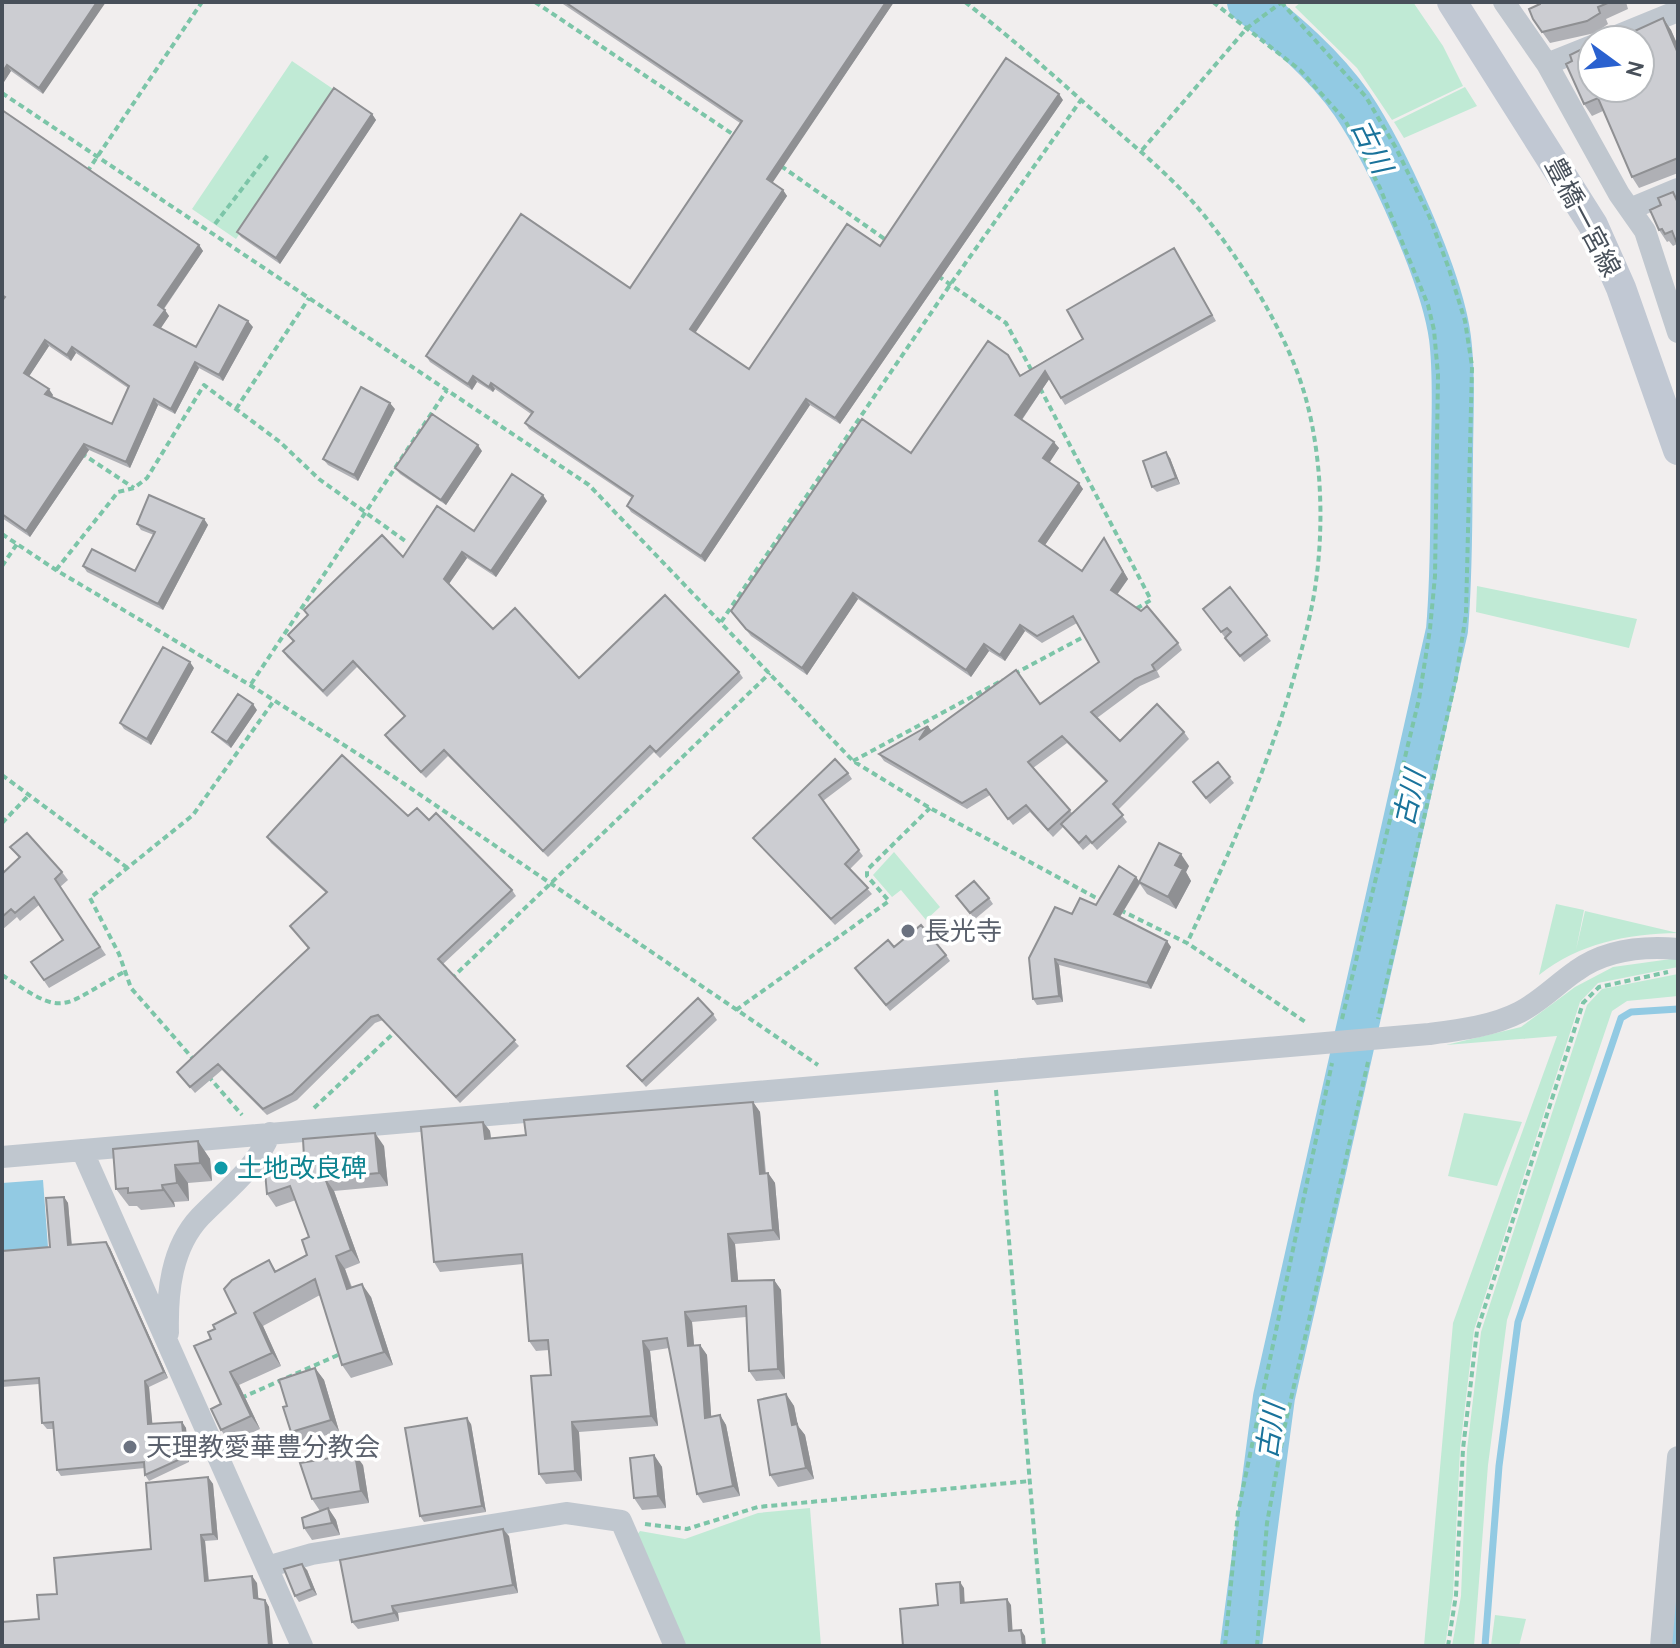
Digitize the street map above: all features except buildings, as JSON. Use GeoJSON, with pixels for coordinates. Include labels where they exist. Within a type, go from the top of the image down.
{"type":"FeatureCollection","features":[{"type":"Feature","properties":{"kind":"main road","name":"豊橋一宮線"},"geometry":{"type":"LineString","coordinates":[[1452,2],[1593,225],[1621,288],[1678,450]]}},
{"type":"Feature","properties":{"kind":"street"},"geometry":{"type":"LineString","coordinates":[[1504,2],[1547,64],[1645,231],[1678,332]]}},
{"type":"Feature","properties":{"kind":"street"},"geometry":{"type":"LineString","coordinates":[[1646,24],[1678,11]]}},
{"type":"Feature","properties":{"kind":"street"},"geometry":{"type":"LineString","coordinates":[[1547,64],[1576,52]]}},
{"type":"Feature","properties":{"kind":"street"},"geometry":{"type":"LineString","coordinates":[[1630,209],[1678,189]]}},
{"type":"Feature","properties":{"kind":"street"},"geometry":{"type":"LineString","coordinates":[[2,1157],[1332,1043],[1484,1025],[1519,1013],[1600,958],[1645,948],[1678,949]]}},
{"type":"Feature","properties":{"kind":"street"},"geometry":{"type":"LineString","coordinates":[[169,1346],[167,1296],[184,1240],[197,1220],[261,1158],[270,1133]]}},
{"type":"Feature","properties":{"kind":"street"},"geometry":{"type":"LineString","coordinates":[[82,1150],[270,1566],[302,1646]]}},
{"type":"Feature","properties":{"kind":"street"},"geometry":{"type":"LineString","coordinates":[[1661,1646],[1678,1457]]}},
{"type":"Feature","properties":{"kind":"street"},"geometry":{"type":"LineString","coordinates":[[270,1566],[312,1554],[566,1513],[621,1521],[675,1646]]}},
{"type":"Feature","properties":{"kind":"path"},"geometry":{"type":"LineString","coordinates":[[80,183],[202,2]]}},
{"type":"Feature","properties":{"kind":"path"},"geometry":{"type":"LineString","coordinates":[[535,2],[740,139]]}},
{"type":"Feature","properties":{"kind":"path"},"geometry":{"type":"LineString","coordinates":[[965,2],[1033,54],[1081,100],[1142,150],[1194,203],[1244,271],[1287,348],[1306,399],[1315,450],[1319,518],[1318,567],[1311,613],[1286,706],[1241,829],[1187,943]]}},
{"type":"Feature","properties":{"kind":"path"},"geometry":{"type":"LineString","coordinates":[[1213,2],[1300,70],[1345,120],[1380,188],[1428,305],[1434,330],[1438,375],[1435,576],[1419,699],[1332,1043],[1238,1512],[1225,1646]]}},
{"type":"Feature","properties":{"kind":"path"},"geometry":{"type":"LineString","coordinates":[[1142,150],[1247,28],[1281,2],[1366,97],[1396,148],[1430,218],[1449,269],[1465,321],[1472,366],[1466,614],[1456,678],[1285,1425],[1267,1523],[1257,1646]]}},
{"type":"Feature","properties":{"kind":"path"},"geometry":{"type":"LineString","coordinates":[[2,93],[589,485],[853,761],[930,808],[1103,902]]}},
{"type":"Feature","properties":{"kind":"path"},"geometry":{"type":"LineString","coordinates":[[721,622],[950,285],[1081,100]]}},
{"type":"Feature","properties":{"kind":"path"},"geometry":{"type":"LineString","coordinates":[[215,224],[268,155]]}},
{"type":"Feature","properties":{"kind":"path"},"geometry":{"type":"LineString","coordinates":[[778,165],[901,250]]}},
{"type":"Feature","properties":{"kind":"path"},"geometry":{"type":"LineString","coordinates":[[926,267],[1006,323],[1151,600],[1124,615]]}},
{"type":"Feature","properties":{"kind":"path"},"geometry":{"type":"LineString","coordinates":[[236,409],[309,298]]}},
{"type":"Feature","properties":{"kind":"path"},"geometry":{"type":"LineString","coordinates":[[56,570],[118,492],[134,488],[147,478],[204,385],[280,442],[319,479],[408,543]]}},
{"type":"Feature","properties":{"kind":"path"},"geometry":{"type":"LineString","coordinates":[[250,685],[447,390]]}},
{"type":"Feature","properties":{"kind":"path"},"geometry":{"type":"LineString","coordinates":[[68,444],[134,488]]}},
{"type":"Feature","properties":{"kind":"path"},"geometry":{"type":"LineString","coordinates":[[2,534],[394,777],[549,885],[816,1063],[841,1086]]}},
{"type":"Feature","properties":{"kind":"path"},"geometry":{"type":"LineString","coordinates":[[2,566],[17,544]]}},
{"type":"Feature","properties":{"kind":"path"},"geometry":{"type":"LineString","coordinates":[[853,761],[1097,629]]}},
{"type":"Feature","properties":{"kind":"path"},"geometry":{"type":"LineString","coordinates":[[445,984],[770,673]]}},
{"type":"Feature","properties":{"kind":"path"},"geometry":{"type":"LineString","coordinates":[[270,1133],[245,1118],[131,988],[119,954],[90,898],[130,870],[193,815],[273,702]]}},
{"type":"Feature","properties":{"kind":"path"},"geometry":{"type":"LineString","coordinates":[[2,775],[130,870]]}},
{"type":"Feature","properties":{"kind":"path"},"geometry":{"type":"LineString","coordinates":[[2,823],[29,795]]}},
{"type":"Feature","properties":{"kind":"path"},"geometry":{"type":"LineString","coordinates":[[736,1010],[889,901],[867,876],[867,870],[930,808]]}},
{"type":"Feature","properties":{"kind":"path"},"geometry":{"type":"LineString","coordinates":[[1117,908],[1187,943],[1307,1022],[1332,1043]]}},
{"type":"Feature","properties":{"kind":"path"},"geometry":{"type":"LineString","coordinates":[[1448,1646],[1456,1595],[1463,1449],[1477,1331],[1583,1003],[1599,987],[1678,971]]}},
{"type":"Feature","properties":{"kind":"path"},"geometry":{"type":"LineString","coordinates":[[2,975],[53,1006],[64,1005],[124,972]]}},
{"type":"Feature","properties":{"kind":"path"},"geometry":{"type":"LineString","coordinates":[[307,1112],[319,1105],[399,1028]]}},
{"type":"Feature","properties":{"kind":"path"},"geometry":{"type":"LineString","coordinates":[[995,1073],[1044,1646]]}},
{"type":"Feature","properties":{"kind":"path"},"geometry":{"type":"LineString","coordinates":[[202,1416],[338,1355]]}},
{"type":"Feature","properties":{"kind":"path"},"geometry":{"type":"LineString","coordinates":[[621,1521],[687,1529],[758,1507],[1030,1481]]}},
{"type":"Feature","properties":{"kind":"green space"},"geometry":{"type":"Polygon","coordinates":[[[1301,2],[1413,2],[1443,46],[1463,86],[1392,120],[1357,68],[1295,7],[1301,2]]]}},
{"type":"Feature","properties":{"kind":"green space"},"geometry":{"type":"Polygon","coordinates":[[[292,61],[336,91],[236,239],[192,209],[292,61]]]}},
{"type":"Feature","properties":{"kind":"green space"},"geometry":{"type":"Polygon","coordinates":[[[1465,87],[1477,106],[1404,138],[1394,122],[1465,87]]]}},
{"type":"Feature","properties":{"kind":"green space"},"geometry":{"type":"Polygon","coordinates":[[[1477,586],[1637,619],[1629,648],[1476,612],[1477,586]]]}},
{"type":"Feature","properties":{"kind":"green space"},"geometry":{"type":"Polygon","coordinates":[[[894,852],[940,907],[926,920],[901,890],[892,897],[873,875],[894,852]]]}},
{"type":"Feature","properties":{"kind":"green space"},"geometry":{"type":"Polygon","coordinates":[[[1556,904],[1584,910],[1576,950],[1585,911],[1678,933],[1640,935],[1604,942],[1571,955],[1539,975],[1556,904]]]}},
{"type":"Feature","properties":{"kind":"green space"},"geometry":{"type":"Polygon","coordinates":[[[1678,958],[1678,967],[1598,983],[1580,1002],[1474,1330],[1460,1449],[1453,1595],[1445,1646],[1424,1646],[1453,1323],[1557,1036],[1446,1045],[1521,1027],[1575,987],[1613,967],[1678,958]]]}},
{"type":"Feature","properties":{"kind":"green space"},"geometry":{"type":"Polygon","coordinates":[[[1678,974],[1678,996],[1627,1001],[1612,1011],[1507,1320],[1488,1465],[1474,1646],[1452,1646],[1461,1596],[1467,1450],[1481,1332],[1587,1005],[1602,989],[1678,974]]]}},
{"type":"Feature","properties":{"kind":"green space"},"geometry":{"type":"Polygon","coordinates":[[[1464,1113],[1522,1122],[1497,1186],[1448,1176],[1464,1113]]]}},
{"type":"Feature","properties":{"kind":"green space"},"geometry":{"type":"Polygon","coordinates":[[[810,1508],[821,1646],[682,1646],[636,1536],[640,1531],[685,1539],[758,1513],[810,1508]]]}},
{"type":"Feature","properties":{"kind":"green space"},"geometry":{"type":"Polygon","coordinates":[[[1495,1615],[1526,1619],[1519,1646],[1491,1646],[1495,1615]]]}},
{"type":"Feature","properties":{"kind":"water"},"geometry":{"type":"Polygon","coordinates":[[[43,1180],[48,1247],[2,1251],[2,1183],[43,1180]]]}},
{"type":"Feature","properties":{"kind":"waterway","name":"古川"},"geometry":{"type":"LineString","coordinates":[[1241,1646],[1274,1397],[1447,630],[1453,399],[1452,353],[1445,313],[1425,251],[1381,154],[1352,104],[1329,75],[1248,2]]}},
{"type":"Feature","properties":{"kind":"waterway"},"geometry":{"type":"LineString","coordinates":[[1485,1646],[1499,1466],[1518,1322],[1621,1018],[1631,1012],[1678,1009]]}},
{"type":"Feature","properties":{"kind":"waterway"},"geometry":{"type":"LineString","coordinates":[[1672,1646],[1678,1591]]}},
{"type":"Feature","properties":{"kind":"place","name":"長光寺"},"geometry":{"type":"Point","coordinates":[908,931]}},
{"type":"Feature","properties":{"kind":"place","name":"土地改良碑"},"geometry":{"type":"Point","coordinates":[221,1168]}},
{"type":"Feature","properties":{"kind":"place","name":"天理教愛華豊分教会"},"geometry":{"type":"Point","coordinates":[130,1447]}}]}
